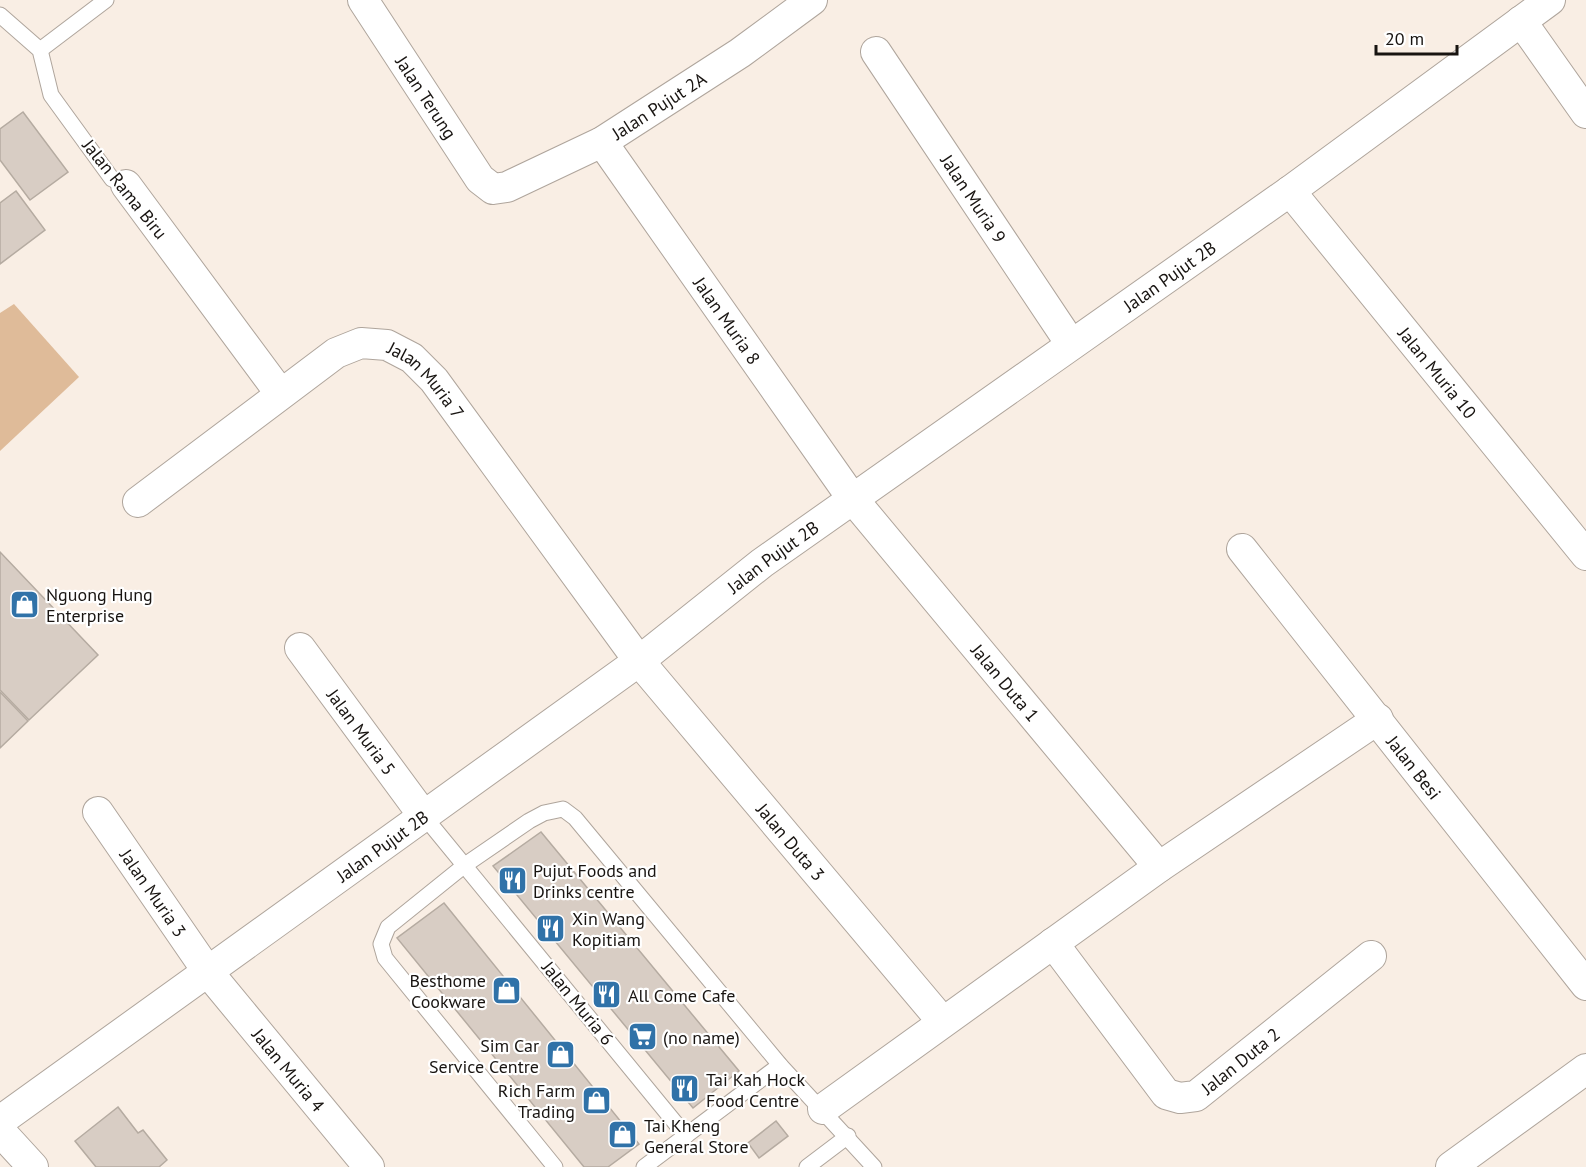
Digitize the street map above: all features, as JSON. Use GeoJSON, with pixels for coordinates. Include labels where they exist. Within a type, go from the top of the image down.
{"type":"FeatureCollection","features":[{"type":"Feature","properties":{"kind":"street","name":"Jalan Terung"},"geometry":{"type":"LineString","coordinates":[[363,0],[480,179],[493,189]]}},
{"type":"Feature","properties":{"kind":"street","name":"Jalan Pujut 2A"},"geometry":{"type":"LineString","coordinates":[[493,189],[507,187],[602,142],[740,53],[812,0]]}},
{"type":"Feature","properties":{"kind":"street","name":"Jalan Pujut 2B"},"geometry":{"type":"LineString","coordinates":[[0,1121],[639,661],[762,563],[1290,191],[1551,0]]}},
{"type":"Feature","properties":{"kind":"street"},"geometry":{"type":"LineString","coordinates":[[1521,21],[1586,113]]}},
{"type":"Feature","properties":{"kind":"street","name":"Jalan Muria 9"},"geometry":{"type":"LineString","coordinates":[[876,52],[1071,344]]}},
{"type":"Feature","properties":{"kind":"street","name":"Jalan Muria 8"},"geometry":{"type":"LineString","coordinates":[[602,142],[852,498]]}},
{"type":"Feature","properties":{"kind":"street","name":"Jalan Rama Biru"},"geometry":{"type":"LineString","coordinates":[[126,185],[280,393]]}},
{"type":"Feature","properties":{"kind":"street","name":"Jalan Muria 10"},"geometry":{"type":"LineString","coordinates":[[1290,191],[1586,555]]}},
{"type":"Feature","properties":{"kind":"street","name":"Jalan Muria 7"},"geometry":{"type":"LineString","coordinates":[[138,502],[336,353],[360,343],[387,345],[412,358],[454,406],[639,661]]}},
{"type":"Feature","properties":{"kind":"street","name":"Jalan Duta 1"},"geometry":{"type":"LineString","coordinates":[[852,498],[1159,867]]}},
{"type":"Feature","properties":{"kind":"street","name":"Jalan Besi"},"geometry":{"type":"LineString","coordinates":[[1242,549],[1586,985]]}},
{"type":"Feature","properties":{"kind":"street","name":"Jalan Muria 5"},"geometry":{"type":"LineString","coordinates":[[300,648],[423,815]]}},
{"type":"Feature","properties":{"kind":"street","name":"Jalan Duta 3"},"geometry":{"type":"LineString","coordinates":[[639,661],[942,1020]]}},
{"type":"Feature","properties":{"kind":"street"},"geometry":{"type":"LineString","coordinates":[[823,1108],[942,1020],[1159,867],[1378,719]]}},
{"type":"Feature","properties":{"kind":"street","name":"Jalan Muria 3"},"geometry":{"type":"LineString","coordinates":[[98,812],[208,972]]}},
{"type":"Feature","properties":{"kind":"street","name":"Jalan Duta 2"},"geometry":{"type":"LineString","coordinates":[[1053,943],[1166,1094],[1180,1098],[1196,1096],[1371,956]]}},
{"type":"Feature","properties":{"kind":"street","name":"Jalan Muria 4"},"geometry":{"type":"LineString","coordinates":[[208,972],[369,1167]]}},
{"type":"Feature","properties":{"kind":"street"},"geometry":{"type":"LineString","coordinates":[[1451,1167],[1586,1069]]}},
{"type":"Feature","properties":{"kind":"street"},"geometry":{"type":"LineString","coordinates":[[0,1131],[33,1167]]}},
{"type":"Feature","properties":{"kind":"lane"},"geometry":{"type":"LineString","coordinates":[[0,15],[40,50],[105,0]]}},
{"type":"Feature","properties":{"kind":"lane","name":"Jalan Rama Biru"},"geometry":{"type":"LineString","coordinates":[[40,50],[51,95],[112,179],[126,185]]}},
{"type":"Feature","properties":{"kind":"lane"},"geometry":{"type":"LineString","coordinates":[[555,1167],[385,958],[382,934],[465,865],[529,821],[544,813],[563,809],[575,818],[780,1065],[823,1108],[874,1167]]}},
{"type":"Feature","properties":{"kind":"lane","name":"Jalan Muria 6"},"geometry":{"type":"LineString","coordinates":[[423,815],[686,1136]]}},
{"type":"Feature","properties":{"kind":"lane"},"geometry":{"type":"LineString","coordinates":[[644,1167],[780,1065]]}},
{"type":"Feature","properties":{"kind":"lane"},"geometry":{"type":"LineString","coordinates":[[807,1167],[848,1136]]}},
{"type":"Feature","properties":{"kind":"shaded area"},"geometry":{"type":"Polygon","coordinates":[[[14,304],[79,377],[0,451],[0,313],[14,304]]]}},
{"type":"Feature","properties":{"kind":"building"},"geometry":{"type":"Polygon","coordinates":[[[23,112],[68,172],[30,200],[0,160],[0,129],[23,112]]]}},
{"type":"Feature","properties":{"kind":"building"},"geometry":{"type":"Polygon","coordinates":[[[16,191],[45,230],[0,264],[0,203],[16,191]]]}},
{"type":"Feature","properties":{"kind":"building","name":"Nguong Hung Enterprise"},"geometry":{"type":"Polygon","coordinates":[[[0,552],[98,655],[29,720],[0,690],[0,552]]]}},
{"type":"Feature","properties":{"kind":"building"},"geometry":{"type":"Polygon","coordinates":[[[0,692],[28,721],[0,748],[0,692]]]}},
{"type":"Feature","properties":{"kind":"building"},"geometry":{"type":"Polygon","coordinates":[[[541,832],[739,1071],[693,1108],[493,866],[541,832]]]}},
{"type":"Feature","properties":{"kind":"building"},"geometry":{"type":"Polygon","coordinates":[[[444,903],[639,1144],[608,1167],[584,1167],[397,938],[444,903]]]}},
{"type":"Feature","properties":{"kind":"building"},"geometry":{"type":"Polygon","coordinates":[[[118,1107],[138,1133],[143,1130],[167,1160],[159,1167],[96,1167],[75,1141],[118,1107]]]}},
{"type":"Feature","properties":{"kind":"building"},"geometry":{"type":"Polygon","coordinates":[[[776,1121],[788,1136],[759,1158],[748,1143],[776,1121]]]}},
{"type":"Feature","properties":{"kind":"place","name":"Nguong Hung Enterprise"},"geometry":{"type":"Point","coordinates":[25,604]}},
{"type":"Feature","properties":{"kind":"place","name":"Pujut Foods and Drinks centre"},"geometry":{"type":"Point","coordinates":[512,880]}},
{"type":"Feature","properties":{"kind":"place","name":"Xin Wang Kopitiam"},"geometry":{"type":"Point","coordinates":[551,928]}},
{"type":"Feature","properties":{"kind":"place","name":"Besthome Cookware"},"geometry":{"type":"Point","coordinates":[507,990]}},
{"type":"Feature","properties":{"kind":"place","name":"All Come Cafe"},"geometry":{"type":"Point","coordinates":[607,995]}},
{"type":"Feature","properties":{"kind":"place","name":"(no name)"},"geometry":{"type":"Point","coordinates":[642,1037]}},
{"type":"Feature","properties":{"kind":"place","name":"Sim Car Service Centre"},"geometry":{"type":"Point","coordinates":[560,1055]}},
{"type":"Feature","properties":{"kind":"place","name":"Tai Kah Hock Food Centre"},"geometry":{"type":"Point","coordinates":[685,1089]}},
{"type":"Feature","properties":{"kind":"place","name":"Rich Farm Trading"},"geometry":{"type":"Point","coordinates":[596,1100]}},
{"type":"Feature","properties":{"kind":"place","name":"Tai Kheng General Store"},"geometry":{"type":"Point","coordinates":[623,1135]}}]}
